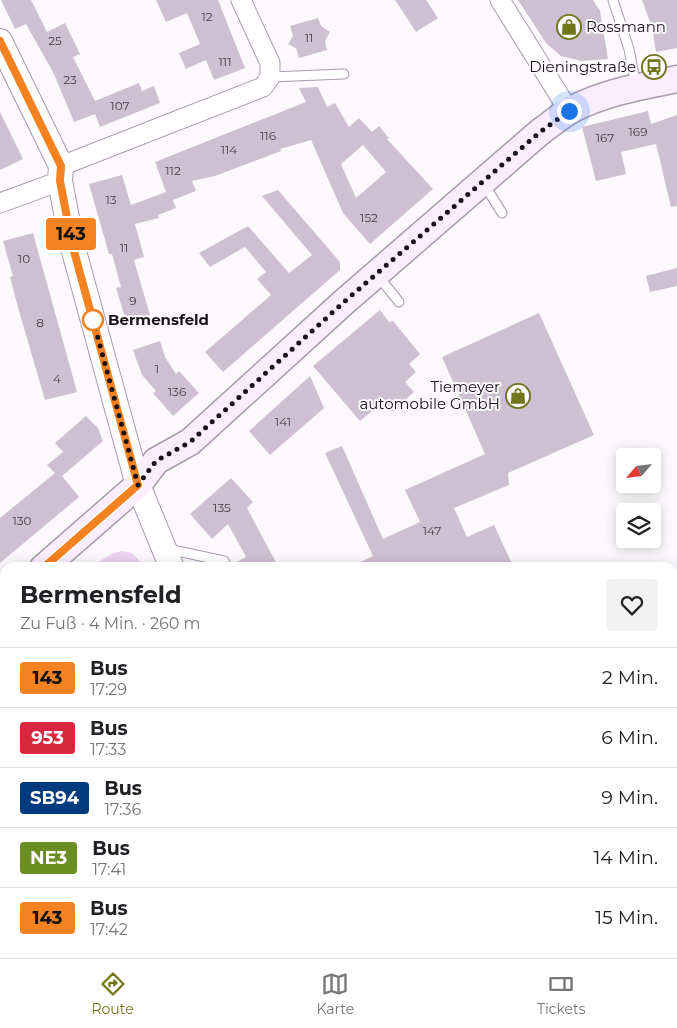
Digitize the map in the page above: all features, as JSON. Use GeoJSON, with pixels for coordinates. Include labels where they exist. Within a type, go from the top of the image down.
{"type":"FeatureCollection","features":[{"type":"Feature","properties":{"kind":"main road"},"geometry":{"type":"LineString","coordinates":[[50,562],[138,485],[156,461],[190,442],[376,274],[540,132],[569,111],[636,86],[677,79]]}},
{"type":"Feature","properties":{"kind":"street"},"geometry":{"type":"LineString","coordinates":[[0,203],[61,173],[263,87],[270,77],[270,63],[242,0]]}},
{"type":"Feature","properties":{"kind":"street"},"geometry":{"type":"LineString","coordinates":[[500,0],[569,111]]}},
{"type":"Feature","properties":{"kind":"street"},"geometry":{"type":"LineString","coordinates":[[0,41],[61,173],[76,257],[138,485],[168,558]]}},
{"type":"Feature","properties":{"kind":"lane"},"geometry":{"type":"LineString","coordinates":[[613,0],[629,49],[636,86]]}},
{"type":"Feature","properties":{"kind":"lane"},"geometry":{"type":"LineString","coordinates":[[270,77],[344,74]]}},
{"type":"Feature","properties":{"kind":"lane"},"geometry":{"type":"LineString","coordinates":[[482,182],[502,213]]}},
{"type":"Feature","properties":{"kind":"lane"},"geometry":{"type":"LineString","coordinates":[[376,274],[399,302]]}},
{"type":"Feature","properties":{"kind":"lane"},"geometry":{"type":"LineString","coordinates":[[168,558],[224,562]]}},
{"type":"Feature","properties":{"kind":"shaded area"},"geometry":{"type":"Polygon","coordinates":[[[122,551],[132,553],[140,562],[99,562],[113,553],[122,551]]]}},
{"type":"Feature","properties":{"kind":"building"},"geometry":{"type":"Polygon","coordinates":[[[1,0],[31,0],[47,32],[65,23],[80,54],[73,57],[95,101],[139,83],[142,91],[154,86],[160,103],[100,127],[95,114],[74,122],[54,74],[26,24],[15,29],[1,0]]]}},
{"type":"Feature","properties":{"kind":"building"},"geometry":{"type":"Polygon","coordinates":[[[156,0],[218,0],[245,68],[214,80],[206,60],[186,69],[179,53],[200,44],[187,13],[166,22],[156,0]]]}},
{"type":"Feature","properties":{"kind":"building"},"geometry":{"type":"Polygon","coordinates":[[[395,0],[426,0],[438,18],[416,32],[395,0]]]}},
{"type":"Feature","properties":{"kind":"building","name":"Rossmann"},"geometry":{"type":"Polygon","coordinates":[[[518,0],[593,0],[600,11],[608,59],[581,61],[561,56],[546,43],[518,0]]]}},
{"type":"Feature","properties":{"kind":"building"},"geometry":{"type":"Polygon","coordinates":[[[642,0],[677,0],[677,48],[656,52],[652,27],[642,0]]]}},
{"type":"Feature","properties":{"kind":"building"},"geometry":{"type":"Polygon","coordinates":[[[318,18],[321,26],[330,32],[325,41],[327,50],[299,58],[296,48],[288,44],[293,36],[290,26],[318,18]]]}},
{"type":"Feature","properties":{"kind":"building"},"geometry":{"type":"Polygon","coordinates":[[[318,87],[327,107],[335,103],[349,127],[359,118],[372,132],[379,126],[389,138],[387,139],[433,189],[370,244],[343,213],[311,140],[280,149],[281,151],[215,176],[192,181],[196,191],[173,200],[176,208],[158,215],[159,218],[135,224],[144,257],[134,260],[150,315],[126,321],[116,288],[121,287],[112,254],[109,254],[89,184],[122,175],[131,205],[166,192],[155,162],[306,102],[299,88],[318,87]],[[363,145],[341,164],[356,198],[386,172],[363,145]]]}},
{"type":"Feature","properties":{"kind":"building"},"geometry":{"type":"Polygon","coordinates":[[[648,111],[651,124],[677,115],[677,206],[671,207],[656,144],[621,152],[626,174],[596,181],[582,127],[648,111]]]}},
{"type":"Feature","properties":{"kind":"building"},"geometry":{"type":"Polygon","coordinates":[[[0,112],[23,159],[0,170],[0,112]]]}},
{"type":"Feature","properties":{"kind":"building"},"geometry":{"type":"Polygon","coordinates":[[[278,190],[340,262],[340,270],[223,372],[205,352],[271,295],[257,279],[266,272],[245,247],[210,267],[199,253],[248,226],[289,273],[312,255],[262,196],[278,190]]]}},
{"type":"Feature","properties":{"kind":"building"},"geometry":{"type":"Polygon","coordinates":[[[33,233],[77,392],[45,400],[17,304],[10,277],[13,276],[3,241],[33,233]]]}},
{"type":"Feature","properties":{"kind":"building"},"geometry":{"type":"Polygon","coordinates":[[[677,268],[677,286],[650,292],[646,276],[677,268]]]}},
{"type":"Feature","properties":{"kind":"building","name":"Tiemeyer automobile GmbH"},"geometry":{"type":"Polygon","coordinates":[[[380,310],[389,322],[393,321],[420,354],[409,364],[416,372],[405,382],[414,392],[392,412],[383,402],[360,421],[313,366],[380,310]]]}},
{"type":"Feature","properties":{"kind":"building"},"geometry":{"type":"Polygon","coordinates":[[[539,313],[594,435],[508,473],[509,485],[454,508],[467,537],[494,525],[511,562],[361,562],[373,556],[325,453],[342,446],[383,539],[420,522],[405,490],[485,454],[442,357],[539,313]]]}},
{"type":"Feature","properties":{"kind":"building"},"geometry":{"type":"Polygon","coordinates":[[[160,341],[165,357],[176,374],[179,371],[199,393],[173,416],[153,393],[156,391],[142,375],[133,350],[160,341]]]}},
{"type":"Feature","properties":{"kind":"building"},"geometry":{"type":"Polygon","coordinates":[[[310,376],[324,408],[270,455],[249,431],[310,376]]]}},
{"type":"Feature","properties":{"kind":"building"},"geometry":{"type":"Polygon","coordinates":[[[86,416],[98,428],[103,441],[62,476],[79,497],[0,562],[0,518],[55,473],[47,465],[63,452],[55,443],[86,416]]]}},
{"type":"Feature","properties":{"kind":"building"},"geometry":{"type":"Polygon","coordinates":[[[231,478],[253,502],[247,508],[276,562],[237,562],[246,557],[228,524],[212,539],[190,514],[231,478]]]}},
{"type":"Feature","properties":{"kind":"bus line","name":"143"},"geometry":{"type":"LineString","coordinates":[[0,41],[61,166],[60,181],[72,244],[138,485],[50,562]]}},
{"type":"Feature","properties":{"kind":"place","name":"Rossmann"},"geometry":{"type":"Point","coordinates":[569,27]}},
{"type":"Feature","properties":{"kind":"place","name":"Dieningstraße"},"geometry":{"type":"Point","coordinates":[654,67]}},
{"type":"Feature","properties":{"kind":"place","name":"Bermensfeld"},"geometry":{"type":"Point","coordinates":[93,320]}},
{"type":"Feature","properties":{"kind":"place","name":"Tiemeyer automobile GmbH"},"geometry":{"type":"Point","coordinates":[518,396]}},
{"type":"Feature","properties":{"kind":"route"},"geometry":{"type":"LineString","coordinates":[[93,320],[138,485],[156,461],[190,442],[344,302],[540,132],[569,111]]}}]}
